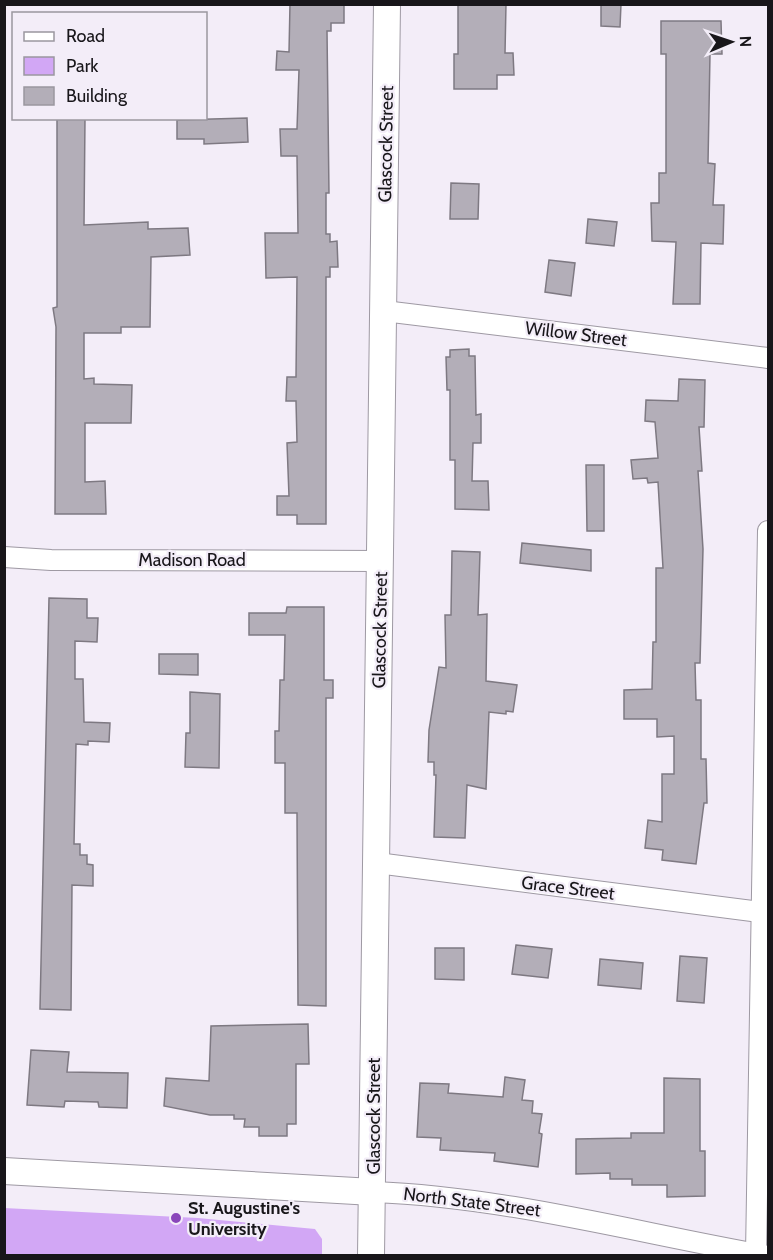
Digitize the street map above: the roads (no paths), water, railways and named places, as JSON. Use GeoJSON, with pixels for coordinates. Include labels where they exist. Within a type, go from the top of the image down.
{"type":"FeatureCollection","features":[{"type":"Feature","properties":{"kind":"street","name":"Glascock Street"},"geometry":{"type":"LineString","coordinates":[[371,1256],[387,4]]}},
{"type":"Feature","properties":{"kind":"street","name":"Willow Street"},"geometry":{"type":"LineString","coordinates":[[384,311],[768,358]]}},
{"type":"Feature","properties":{"kind":"street"},"geometry":{"type":"LineString","coordinates":[[762,1255],[760,912],[768,531]]}},
{"type":"Feature","properties":{"kind":"street","name":"Madison Road"},"geometry":{"type":"LineString","coordinates":[[4,556],[51,560],[381,561]]}},
{"type":"Feature","properties":{"kind":"street","name":"Grace Street"},"geometry":{"type":"LineString","coordinates":[[377,863],[760,912]]}},
{"type":"Feature","properties":{"kind":"street","name":"North State Street"},"geometry":{"type":"LineString","coordinates":[[4,1171],[410,1193],[556,1213],[762,1255]]}},
{"type":"Feature","properties":{"kind":"place","name":"St. Augustine's University"},"geometry":{"type":"Point","coordinates":[176,1218]}}]}
